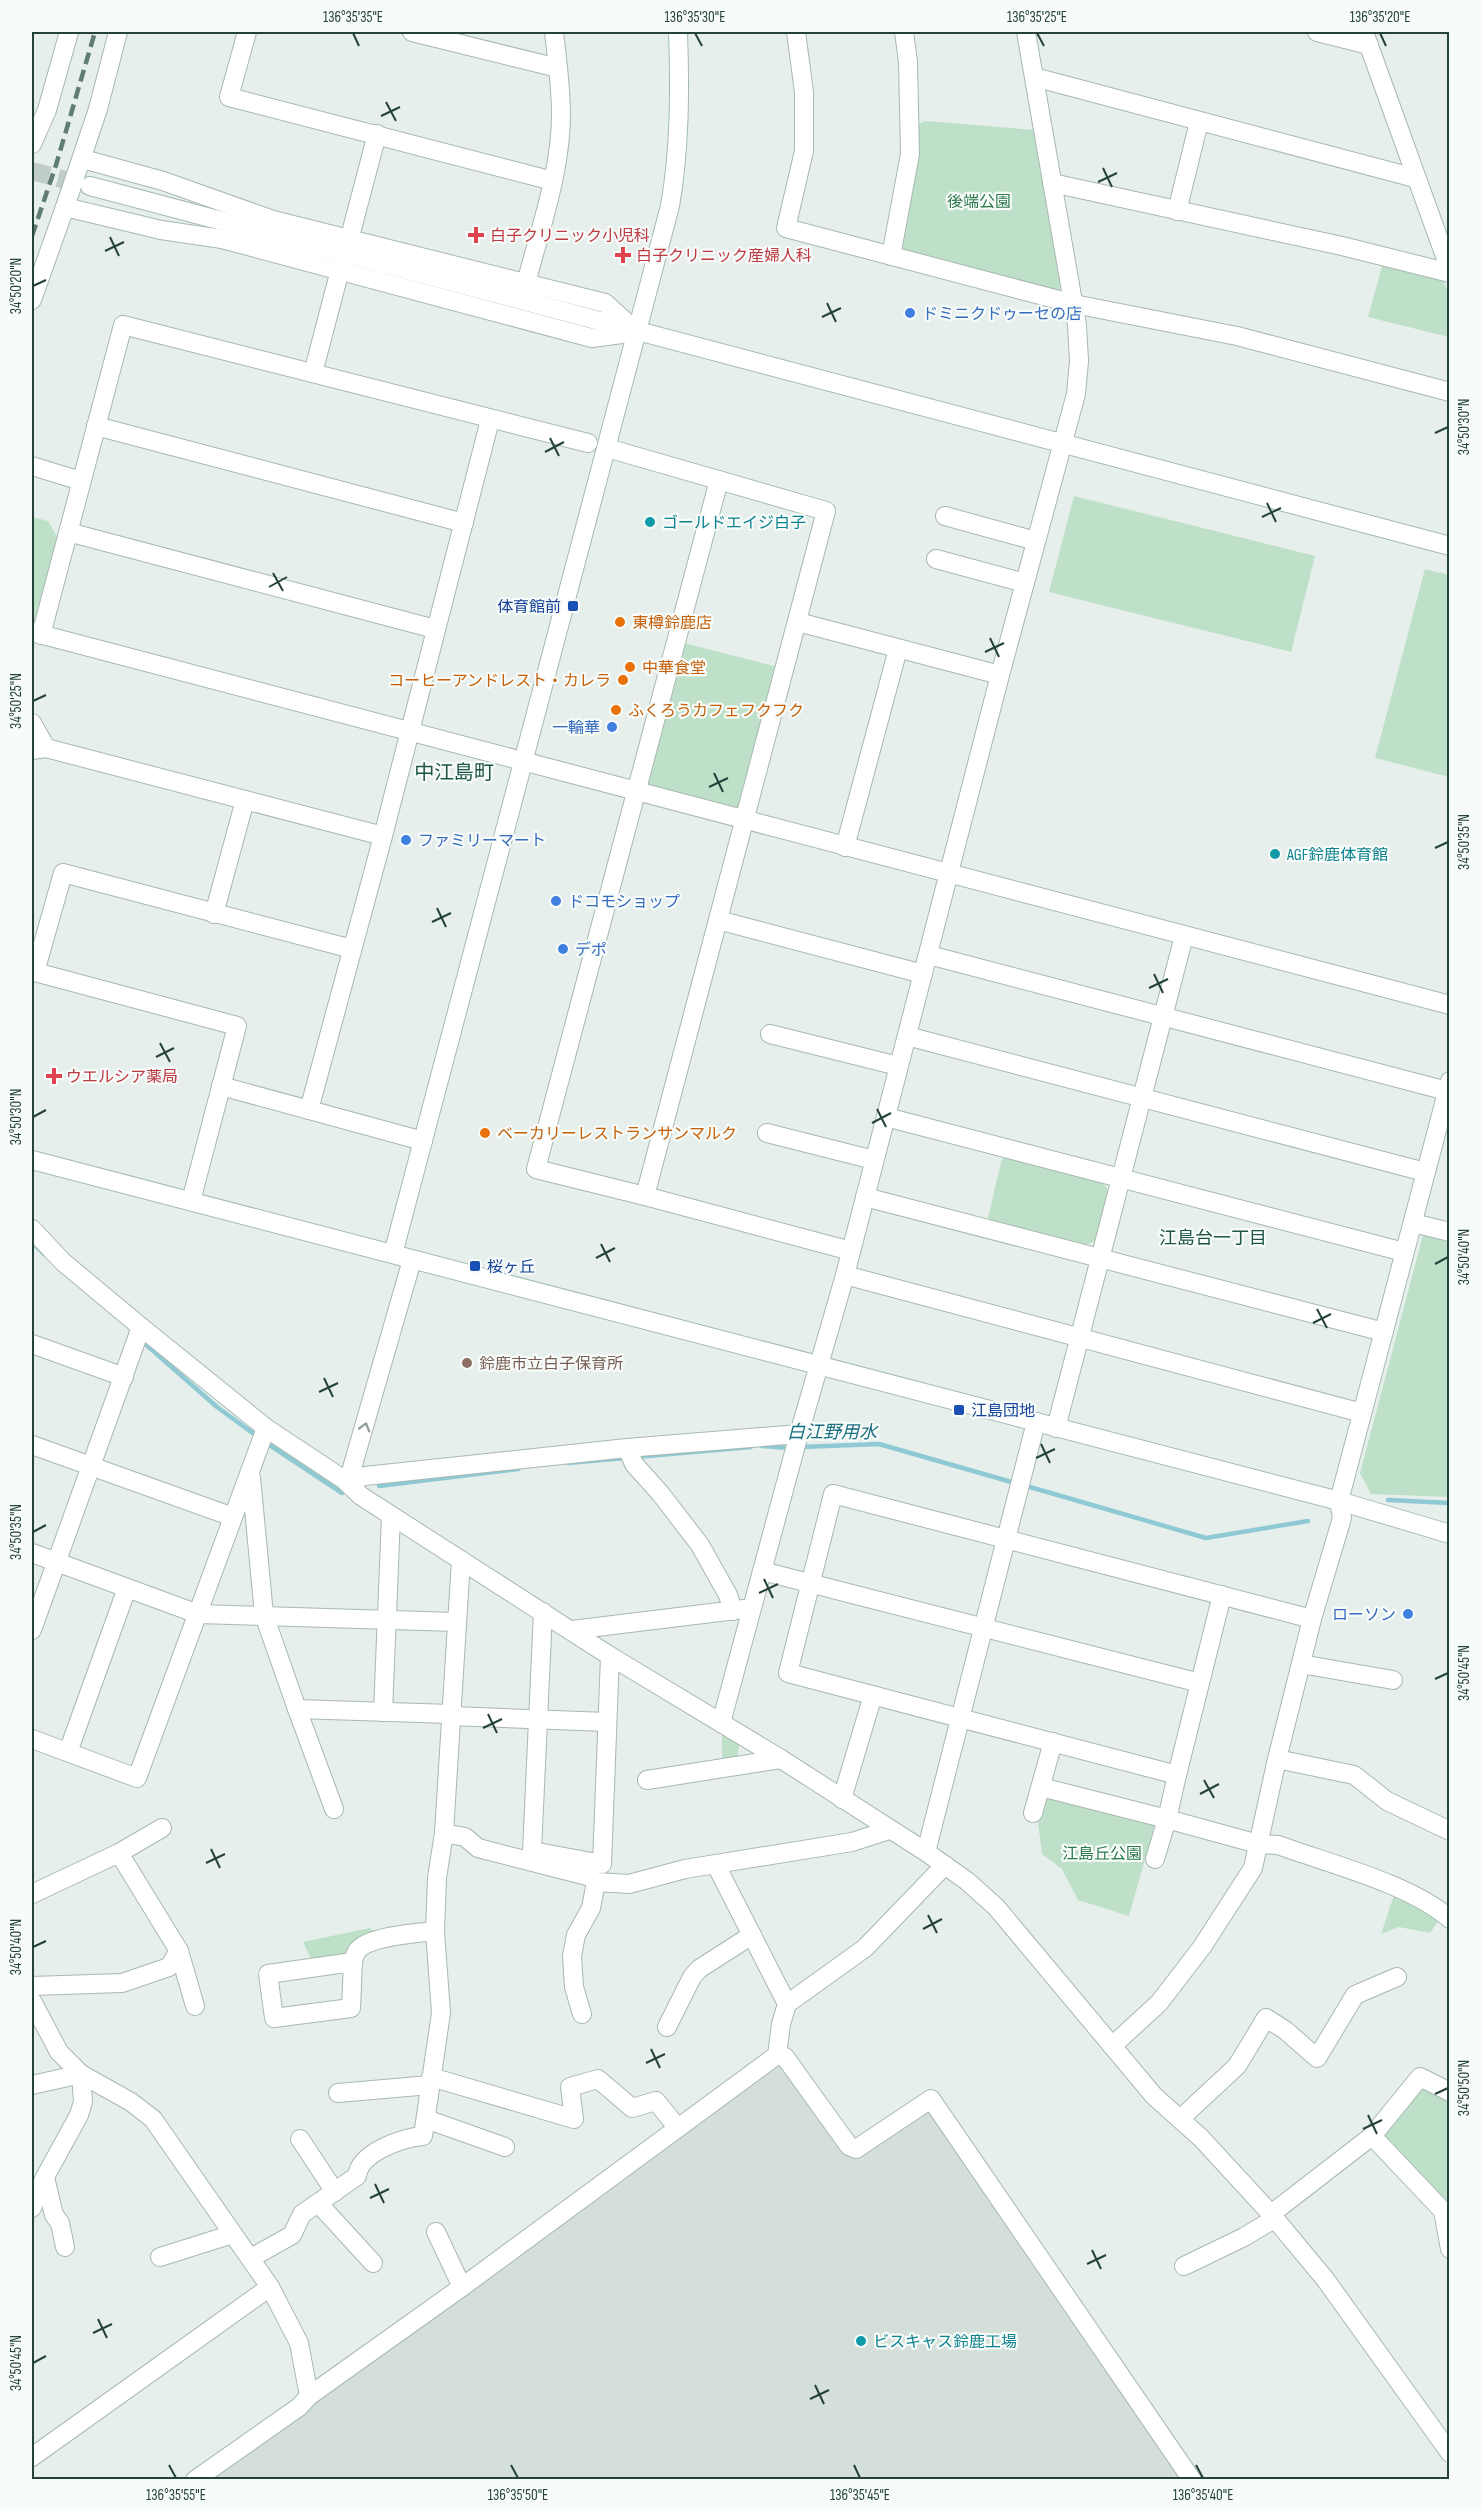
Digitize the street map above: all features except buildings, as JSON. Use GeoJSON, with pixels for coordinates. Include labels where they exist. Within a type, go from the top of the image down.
{"type":"FeatureCollection","features":[{"type":"Feature","properties":{"kind":"street"},"geometry":{"type":"LineString","coordinates":[[32,144],[47,111],[69,32]]}},
{"type":"Feature","properties":{"kind":"street"},"geometry":{"type":"LineString","coordinates":[[32,300],[83,159],[118,32]]}},
{"type":"Feature","properties":{"kind":"street"},"geometry":{"type":"LineString","coordinates":[[247,32],[229,98],[554,181]]}},
{"type":"Feature","properties":{"kind":"street"},"geometry":{"type":"LineString","coordinates":[[412,32],[558,68]]}},
{"type":"Feature","properties":{"kind":"street"},"geometry":{"type":"LineString","coordinates":[[528,276],[554,181],[561,114],[554,32]]}},
{"type":"Feature","properties":{"kind":"street"},"geometry":{"type":"LineString","coordinates":[[393,1254],[670,206],[675,179],[680,81],[678,32]]}},
{"type":"Feature","properties":{"kind":"street"},"geometry":{"type":"LineString","coordinates":[[796,32],[804,92],[804,151],[786,228],[1074,304],[1237,336],[1449,392]]}},
{"type":"Feature","properties":{"kind":"street"},"geometry":{"type":"LineString","coordinates":[[891,256],[910,154],[908,62],[904,32]]}},
{"type":"Feature","properties":{"kind":"street"},"geometry":{"type":"LineString","coordinates":[[721,1723],[796,1443],[820,1366],[851,1251],[1000,675],[1062,443],[1069,425],[1078,378],[1079,344],[1074,304],[1026,32]]}},
{"type":"Feature","properties":{"kind":"street"},"geometry":{"type":"LineString","coordinates":[[1317,32],[1366,38],[1449,272]]}},
{"type":"Feature","properties":{"kind":"street"},"geometry":{"type":"LineString","coordinates":[[1034,77],[1416,178]]}},
{"type":"Feature","properties":{"kind":"street"},"geometry":{"type":"LineString","coordinates":[[1177,211],[1198,122]]}},
{"type":"Feature","properties":{"kind":"street"},"geometry":{"type":"LineString","coordinates":[[352,229],[377,134]]}},
{"type":"Feature","properties":{"kind":"street"},"geometry":{"type":"LineString","coordinates":[[83,159],[163,181],[273,220],[605,303],[637,332]]}},
{"type":"Feature","properties":{"kind":"street"},"geometry":{"type":"LineString","coordinates":[[1052,183],[1342,246],[1449,272]]}},
{"type":"Feature","properties":{"kind":"street"},"geometry":{"type":"LineString","coordinates":[[90,186],[1449,546]]}},
{"type":"Feature","properties":{"kind":"street"},"geometry":{"type":"LineString","coordinates":[[65,207],[161,230],[222,239],[592,338],[637,332]]}},
{"type":"Feature","properties":{"kind":"street"},"geometry":{"type":"LineString","coordinates":[[313,373],[340,270]]}},
{"type":"Feature","properties":{"kind":"street"},"geometry":{"type":"LineString","coordinates":[[588,444],[123,325],[68,532],[36,633],[1449,1005]]}},
{"type":"Feature","properties":{"kind":"street"},"geometry":{"type":"LineString","coordinates":[[309,1110],[383,836],[490,420]]}},
{"type":"Feature","properties":{"kind":"street"},"geometry":{"type":"LineString","coordinates":[[96,426],[464,524]]}},
{"type":"Feature","properties":{"kind":"street"},"geometry":{"type":"LineString","coordinates":[[607,448],[826,511],[645,1196]]}},
{"type":"Feature","properties":{"kind":"street"},"geometry":{"type":"LineString","coordinates":[[32,466],[81,481]]}},
{"type":"Feature","properties":{"kind":"street"},"geometry":{"type":"LineString","coordinates":[[719,480],[537,1169],[851,1251]]}},
{"type":"Feature","properties":{"kind":"street"},"geometry":{"type":"LineString","coordinates":[[945,516],[1036,541]]}},
{"type":"Feature","properties":{"kind":"street"},"geometry":{"type":"LineString","coordinates":[[68,532],[435,629]]}},
{"type":"Feature","properties":{"kind":"street"},"geometry":{"type":"LineString","coordinates":[[936,559],[1025,583]]}},
{"type":"Feature","properties":{"kind":"street"},"geometry":{"type":"LineString","coordinates":[[798,622],[1000,675]]}},
{"type":"Feature","properties":{"kind":"street"},"geometry":{"type":"LineString","coordinates":[[845,847],[898,649]]}},
{"type":"Feature","properties":{"kind":"street"},"geometry":{"type":"LineString","coordinates":[[32,723],[39,749],[383,836]]}},
{"type":"Feature","properties":{"kind":"street"},"geometry":{"type":"LineString","coordinates":[[214,914],[245,800]]}},
{"type":"Feature","properties":{"kind":"street"},"geometry":{"type":"LineString","coordinates":[[191,1201],[237,1026],[35,972],[63,873],[352,949]]}},
{"type":"Feature","properties":{"kind":"street"},"geometry":{"type":"LineString","coordinates":[[718,920],[923,974]]}},
{"type":"Feature","properties":{"kind":"street"},"geometry":{"type":"LineString","coordinates":[[1056,1428],[1185,936]]}},
{"type":"Feature","properties":{"kind":"street"},"geometry":{"type":"LineString","coordinates":[[929,955],[1163,1017],[1448,1086],[1339,1501],[1342,1518],[1312,1619],[1253,1868],[1202,1947],[1159,2003],[1112,2046]]}},
{"type":"Feature","properties":{"kind":"street"},"geometry":{"type":"LineString","coordinates":[[770,1034],[898,1066]]}},
{"type":"Feature","properties":{"kind":"street"},"geometry":{"type":"LineString","coordinates":[[907,1036],[1425,1172]]}},
{"type":"Feature","properties":{"kind":"street"},"geometry":{"type":"LineString","coordinates":[[221,1086],[423,1142]]}},
{"type":"Feature","properties":{"kind":"street"},"geometry":{"type":"LineString","coordinates":[[886,1117],[1404,1252]]}},
{"type":"Feature","properties":{"kind":"street"},"geometry":{"type":"LineString","coordinates":[[767,1133],[874,1160]]}},
{"type":"Feature","properties":{"kind":"street"},"geometry":{"type":"LineString","coordinates":[[32,1160],[1339,1501],[1449,1534]]}},
{"type":"Feature","properties":{"kind":"street"},"geometry":{"type":"LineString","coordinates":[[865,1197],[1384,1332]]}},
{"type":"Feature","properties":{"kind":"street"},"geometry":{"type":"LineString","coordinates":[[1413,1223],[1449,1232]]}},
{"type":"Feature","properties":{"kind":"street"},"geometry":{"type":"LineString","coordinates":[[32,1229],[63,1262],[264,1435],[348,1482],[361,1496],[391,1516],[610,1656],[781,1759],[967,1881],[996,1907],[1154,2096],[1201,2138],[1273,2217],[1325,2279],[1449,2453]]}},
{"type":"Feature","properties":{"kind":"street"},"geometry":{"type":"LineString","coordinates":[[348,1482],[412,1260]]}},
{"type":"Feature","properties":{"kind":"street"},"geometry":{"type":"LineString","coordinates":[[844,1275],[1362,1413]]}},
{"type":"Feature","properties":{"kind":"street"},"geometry":{"type":"LineString","coordinates":[[32,1630],[141,1327]]}},
{"type":"Feature","properties":{"kind":"street"},"geometry":{"type":"LineString","coordinates":[[32,1344],[123,1377]]}},
{"type":"Feature","properties":{"kind":"street"},"geometry":{"type":"LineString","coordinates":[[926,1852],[1036,1422]]}},
{"type":"Feature","properties":{"kind":"street"},"geometry":{"type":"LineString","coordinates":[[32,1739],[137,1778],[264,1435]]}},
{"type":"Feature","properties":{"kind":"street"},"geometry":{"type":"LineString","coordinates":[[348,1482],[365,1476],[796,1443]]}},
{"type":"Feature","properties":{"kind":"street"},"geometry":{"type":"LineString","coordinates":[[32,1445],[233,1518]]}},
{"type":"Feature","properties":{"kind":"street"},"geometry":{"type":"LineString","coordinates":[[629,1455],[700,1545],[728,1595],[733,1611]]}},
{"type":"Feature","properties":{"kind":"street"},"geometry":{"type":"LineString","coordinates":[[250,1472],[264,1615],[334,1809]]}},
{"type":"Feature","properties":{"kind":"street"},"geometry":{"type":"LineString","coordinates":[[1177,1774],[789,1673],[833,1494],[1312,1619]]}},
{"type":"Feature","properties":{"kind":"street"},"geometry":{"type":"LineString","coordinates":[[384,1712],[391,1516]]}},
{"type":"Feature","properties":{"kind":"street"},"geometry":{"type":"LineString","coordinates":[[32,1553],[198,1614],[456,1622]]}},
{"type":"Feature","properties":{"kind":"street"},"geometry":{"type":"LineString","coordinates":[[251,2258],[292,2235],[302,2214],[357,2176],[358,2169],[374,2154],[398,2140],[423,2136],[441,2013],[435,1931],[437,1878],[444,1833],[461,1560]]}},
{"type":"Feature","properties":{"kind":"street"},"geometry":{"type":"LineString","coordinates":[[762,1571],[1200,1683]]}},
{"type":"Feature","properties":{"kind":"street"},"geometry":{"type":"LineString","coordinates":[[68,1752],[128,1588]]}},
{"type":"Feature","properties":{"kind":"street"},"geometry":{"type":"LineString","coordinates":[[1155,1859],[1222,1595]]}},
{"type":"Feature","properties":{"kind":"street"},"geometry":{"type":"LineString","coordinates":[[572,1630],[752,1608]]}},
{"type":"Feature","properties":{"kind":"street"},"geometry":{"type":"LineString","coordinates":[[532,1851],[543,1612]]}},
{"type":"Feature","properties":{"kind":"street"},"geometry":{"type":"LineString","coordinates":[[444,1833],[602,1864],[610,1656]]}},
{"type":"Feature","properties":{"kind":"street"},"geometry":{"type":"LineString","coordinates":[[1301,1664],[1393,1680]]}},
{"type":"Feature","properties":{"kind":"street"},"geometry":{"type":"LineString","coordinates":[[842,1799],[873,1695]]}},
{"type":"Feature","properties":{"kind":"street"},"geometry":{"type":"LineString","coordinates":[[297,1709],[607,1722]]}},
{"type":"Feature","properties":{"kind":"street"},"geometry":{"type":"LineString","coordinates":[[1034,1813],[1053,1742]]}},
{"type":"Feature","properties":{"kind":"street"},"geometry":{"type":"LineString","coordinates":[[647,1779],[781,1759]]}},
{"type":"Feature","properties":{"kind":"street"},"geometry":{"type":"LineString","coordinates":[[1277,1759],[1354,1775],[1387,1801],[1449,1831]]}},
{"type":"Feature","properties":{"kind":"street"},"geometry":{"type":"LineString","coordinates":[[1041,1787],[1258,1844],[1278,1845],[1399,1889],[1426,1901],[1449,1918]]}},
{"type":"Feature","properties":{"kind":"street"},"geometry":{"type":"LineString","coordinates":[[32,1894],[119,1853],[162,1828]]}},
{"type":"Feature","properties":{"kind":"street"},"geometry":{"type":"LineString","coordinates":[[465,1837],[478,1848],[591,1877],[597,1882],[629,1884],[685,1869],[852,1842],[889,1830]]}},
{"type":"Feature","properties":{"kind":"street"},"geometry":{"type":"LineString","coordinates":[[119,1853],[179,1951],[195,2006]]}},
{"type":"Feature","properties":{"kind":"street"},"geometry":{"type":"LineString","coordinates":[[195,2480],[299,2407],[309,2396],[462,2287],[676,2127],[777,2055],[787,2004],[716,1865]]}},
{"type":"Feature","properties":{"kind":"street"},"geometry":{"type":"LineString","coordinates":[[787,2004],[865,1948],[945,1865]]}},
{"type":"Feature","properties":{"kind":"street"},"geometry":{"type":"LineString","coordinates":[[582,2014],[574,1987],[572,1956],[576,1935],[591,1908],[597,1882]]}},
{"type":"Feature","properties":{"kind":"street"},"geometry":{"type":"LineString","coordinates":[[353,1962],[268,1974],[274,2018],[351,2008],[353,1962],[360,1947],[395,1936],[435,1931]]}},
{"type":"Feature","properties":{"kind":"street"},"geometry":{"type":"LineString","coordinates":[[667,2027],[692,1977],[699,1969],[752,1935]]}},
{"type":"Feature","properties":{"kind":"street"},"geometry":{"type":"LineString","coordinates":[[32,1986],[122,1983],[169,1967],[179,1951]]}},
{"type":"Feature","properties":{"kind":"street"},"geometry":{"type":"LineString","coordinates":[[1180,2119],[1237,2066],[1266,2018],[1285,2030],[1317,2058],[1355,1995],[1397,1977]]}},
{"type":"Feature","properties":{"kind":"street"},"geometry":{"type":"LineString","coordinates":[[32,2001],[59,2052],[81,2074],[131,2102],[153,2119],[251,2258],[270,2287],[299,2343],[309,2396]]}},
{"type":"Feature","properties":{"kind":"street"},"geometry":{"type":"LineString","coordinates":[[777,2055],[785,2058],[849,2146],[856,2149],[931,2099],[1192,2480]]}},
{"type":"Feature","properties":{"kind":"street"},"geometry":{"type":"LineString","coordinates":[[32,2085],[81,2074]]}},
{"type":"Feature","properties":{"kind":"street"},"geometry":{"type":"LineString","coordinates":[[32,2208],[45,2177],[79,2115],[83,2102],[81,2074]]}},
{"type":"Feature","properties":{"kind":"street"},"geometry":{"type":"LineString","coordinates":[[1184,2266],[1244,2237],[1273,2217],[1372,2136],[1420,2077],[1449,2092]]}},
{"type":"Feature","properties":{"kind":"street"},"geometry":{"type":"LineString","coordinates":[[338,2093],[431,2081],[574,2118],[570,2087],[598,2079],[632,2108],[656,2101],[676,2127]]}},
{"type":"Feature","properties":{"kind":"street"},"geometry":{"type":"LineString","coordinates":[[426,2119],[505,2147]]}},
{"type":"Feature","properties":{"kind":"street"},"geometry":{"type":"LineString","coordinates":[[1372,2136],[1443,2211],[1449,2249]]}},
{"type":"Feature","properties":{"kind":"street"},"geometry":{"type":"LineString","coordinates":[[300,2139],[335,2192]]}},
{"type":"Feature","properties":{"kind":"street"},"geometry":{"type":"LineString","coordinates":[[45,2177],[54,2216],[60,2223],[65,2247]]}},
{"type":"Feature","properties":{"kind":"street"},"geometry":{"type":"LineString","coordinates":[[319,2204],[374,2263]]}},
{"type":"Feature","properties":{"kind":"street"},"geometry":{"type":"LineString","coordinates":[[436,2232],[462,2287]]}},
{"type":"Feature","properties":{"kind":"street"},"geometry":{"type":"LineString","coordinates":[[160,2257],[233,2234]]}},
{"type":"Feature","properties":{"kind":"street"},"geometry":{"type":"LineString","coordinates":[[32,2457],[270,2287]]}},
{"type":"Feature","properties":{"kind":"shaded area"},"geometry":{"type":"Polygon","coordinates":[[[773,2065],[781,2066],[846,2149],[926,2110],[935,2115],[1186,2480],[207,2480],[773,2065]]]}},
{"type":"Feature","properties":{"kind":"green space","name":"後端公園"},"geometry":{"type":"Polygon","coordinates":[[[925,121],[1036,130],[1063,286],[1054,293],[905,254],[899,244],[918,124],[925,121]]]}},
{"type":"Feature","properties":{"kind":"green space"},"geometry":{"type":"Polygon","coordinates":[[[1383,263],[1443,279],[1449,296],[1449,337],[1368,317],[1383,263]]]}},
{"type":"Feature","properties":{"kind":"green space"},"geometry":{"type":"Polygon","coordinates":[[[1074,496],[1315,556],[1291,652],[1049,592],[1074,496]]]}},
{"type":"Feature","properties":{"kind":"green space"},"geometry":{"type":"Polygon","coordinates":[[[32,517],[48,521],[59,540],[38,622],[32,625],[32,517]]]}},
{"type":"Feature","properties":{"kind":"green space"},"geometry":{"type":"Polygon","coordinates":[[[1425,569],[1449,575],[1449,777],[1375,758],[1425,569]]]}},
{"type":"Feature","properties":{"kind":"green space"},"geometry":{"type":"Polygon","coordinates":[[[684,643],[778,667],[741,807],[731,810],[648,789],[646,782],[684,643]]]}},
{"type":"Feature","properties":{"kind":"green space"},"geometry":{"type":"Polygon","coordinates":[[[1010,1154],[1101,1179],[1108,1191],[1095,1241],[1084,1246],[991,1223],[988,1217],[1002,1159],[1010,1154]]]}},
{"type":"Feature","properties":{"kind":"green space"},"geometry":{"type":"Polygon","coordinates":[[[1423,1235],[1449,1242],[1449,1497],[1371,1494],[1360,1473],[1423,1235]]]}},
{"type":"Feature","properties":{"kind":"green space"},"geometry":{"type":"Polygon","coordinates":[[[722,1735],[739,1745],[737,1760],[722,1762],[722,1735]]]}},
{"type":"Feature","properties":{"kind":"green space","name":"江島丘公園"},"geometry":{"type":"Polygon","coordinates":[[[1045,1795],[1155,1824],[1129,1916],[1078,1900],[1062,1869],[1042,1854],[1038,1822],[1045,1795]]]}},
{"type":"Feature","properties":{"kind":"green space"},"geometry":{"type":"Polygon","coordinates":[[[1394,1895],[1439,1920],[1430,1933],[1399,1927],[1381,1934],[1394,1895]]]}},
{"type":"Feature","properties":{"kind":"green space"},"geometry":{"type":"Polygon","coordinates":[[[370,1928],[374,1933],[358,1941],[344,1955],[312,1961],[303,1942],[370,1928]]]}},
{"type":"Feature","properties":{"kind":"green space"},"geometry":{"type":"Polygon","coordinates":[[[1424,2089],[1449,2100],[1449,2217],[1386,2142],[1385,2133],[1418,2091],[1424,2089]]]}},
{"type":"Feature","properties":{"kind":"waterway"},"geometry":{"type":"LineString","coordinates":[[32,1242],[44,1254]]}},
{"type":"Feature","properties":{"kind":"waterway"},"geometry":{"type":"LineString","coordinates":[[142,1341],[217,1407],[258,1437]]}},
{"type":"Feature","properties":{"kind":"waterway"},"geometry":{"type":"LineString","coordinates":[[265,1442],[342,1493]]}},
{"type":"Feature","properties":{"kind":"waterway","name":"白江野用水"},"geometry":{"type":"LineString","coordinates":[[801,1447],[879,1444],[1015,1483]]}},
{"type":"Feature","properties":{"kind":"waterway","name":"白江野用水"},"geometry":{"type":"LineString","coordinates":[[762,1446],[789,1448]]}},
{"type":"Feature","properties":{"kind":"waterway","name":"白江野用水"},"geometry":{"type":"LineString","coordinates":[[636,1457],[751,1447]]}},
{"type":"Feature","properties":{"kind":"waterway","name":"白江野用水"},"geometry":{"type":"LineString","coordinates":[[568,1463],[625,1458]]}},
{"type":"Feature","properties":{"kind":"waterway","name":"白江野用水"},"geometry":{"type":"LineString","coordinates":[[379,1486],[518,1469]]}},
{"type":"Feature","properties":{"kind":"waterway","name":"白江野用水"},"geometry":{"type":"LineString","coordinates":[[1023,1485],[1206,1538],[1308,1521]]}},
{"type":"Feature","properties":{"kind":"waterway"},"geometry":{"type":"LineString","coordinates":[[1388,1500],[1450,1503]]}},
{"type":"Feature","properties":{"kind":"tunnel"},"geometry":{"type":"LineString","coordinates":[[32,171],[88,186]]}},
{"type":"Feature","properties":{"kind":"railway"},"geometry":{"type":"LineString","coordinates":[[32,236],[56,165],[95,32]]}},
{"type":"Feature","properties":{"kind":"place","name":"白子クリニック小児科"},"geometry":{"type":"Point","coordinates":[476,235]}},
{"type":"Feature","properties":{"kind":"place","name":"白子クリニック産婦人科"},"geometry":{"type":"Point","coordinates":[623,255]}},
{"type":"Feature","properties":{"kind":"place","name":"ドミニクドゥーセの店"},"geometry":{"type":"Point","coordinates":[910,313]}},
{"type":"Feature","properties":{"kind":"place","name":"ゴールドエイジ白子"},"geometry":{"type":"Point","coordinates":[650,522]}},
{"type":"Feature","properties":{"kind":"place","name":"体育館前"},"geometry":{"type":"Point","coordinates":[573,606]}},
{"type":"Feature","properties":{"kind":"place","name":"東樽鈴鹿店"},"geometry":{"type":"Point","coordinates":[620,622]}},
{"type":"Feature","properties":{"kind":"place","name":"中華食堂"},"geometry":{"type":"Point","coordinates":[630,667]}},
{"type":"Feature","properties":{"kind":"place","name":"コーヒーアンドレスト・カレラ"},"geometry":{"type":"Point","coordinates":[623,680]}},
{"type":"Feature","properties":{"kind":"place","name":"ふくろうカフェフクフク"},"geometry":{"type":"Point","coordinates":[616,710]}},
{"type":"Feature","properties":{"kind":"place","name":"一輪華"},"geometry":{"type":"Point","coordinates":[612,727]}},
{"type":"Feature","properties":{"kind":"place","name":"ファミリーマート"},"geometry":{"type":"Point","coordinates":[406,840]}},
{"type":"Feature","properties":{"kind":"place","name":"AGF鈴鹿体育館"},"geometry":{"type":"Point","coordinates":[1275,854]}},
{"type":"Feature","properties":{"kind":"place","name":"ドコモショップ"},"geometry":{"type":"Point","coordinates":[556,901]}},
{"type":"Feature","properties":{"kind":"place","name":"デポ"},"geometry":{"type":"Point","coordinates":[563,949]}},
{"type":"Feature","properties":{"kind":"place","name":"ウエルシア薬局"},"geometry":{"type":"Point","coordinates":[54,1076]}},
{"type":"Feature","properties":{"kind":"place","name":"ベーカリーレストランサンマルク"},"geometry":{"type":"Point","coordinates":[485,1133]}},
{"type":"Feature","properties":{"kind":"place","name":"桜ヶ丘"},"geometry":{"type":"Point","coordinates":[475,1266]}},
{"type":"Feature","properties":{"kind":"place","name":"鈴鹿市立白子保育所"},"geometry":{"type":"Point","coordinates":[467,1363]}},
{"type":"Feature","properties":{"kind":"place","name":"江島団地"},"geometry":{"type":"Point","coordinates":[959,1410]}},
{"type":"Feature","properties":{"kind":"place","name":"ローソン"},"geometry":{"type":"Point","coordinates":[1408,1614]}},
{"type":"Feature","properties":{"kind":"place","name":"ビスキャス鈴鹿工場"},"geometry":{"type":"Point","coordinates":[861,2341]}},
{"type":"Feature","properties":{"kind":"district","name":"中江島町"},"geometry":{"type":"Point","coordinates":[454,772]}},
{"type":"Feature","properties":{"kind":"district","name":"江島台一丁目"},"geometry":{"type":"Point","coordinates":[1213,1238]}}]}
